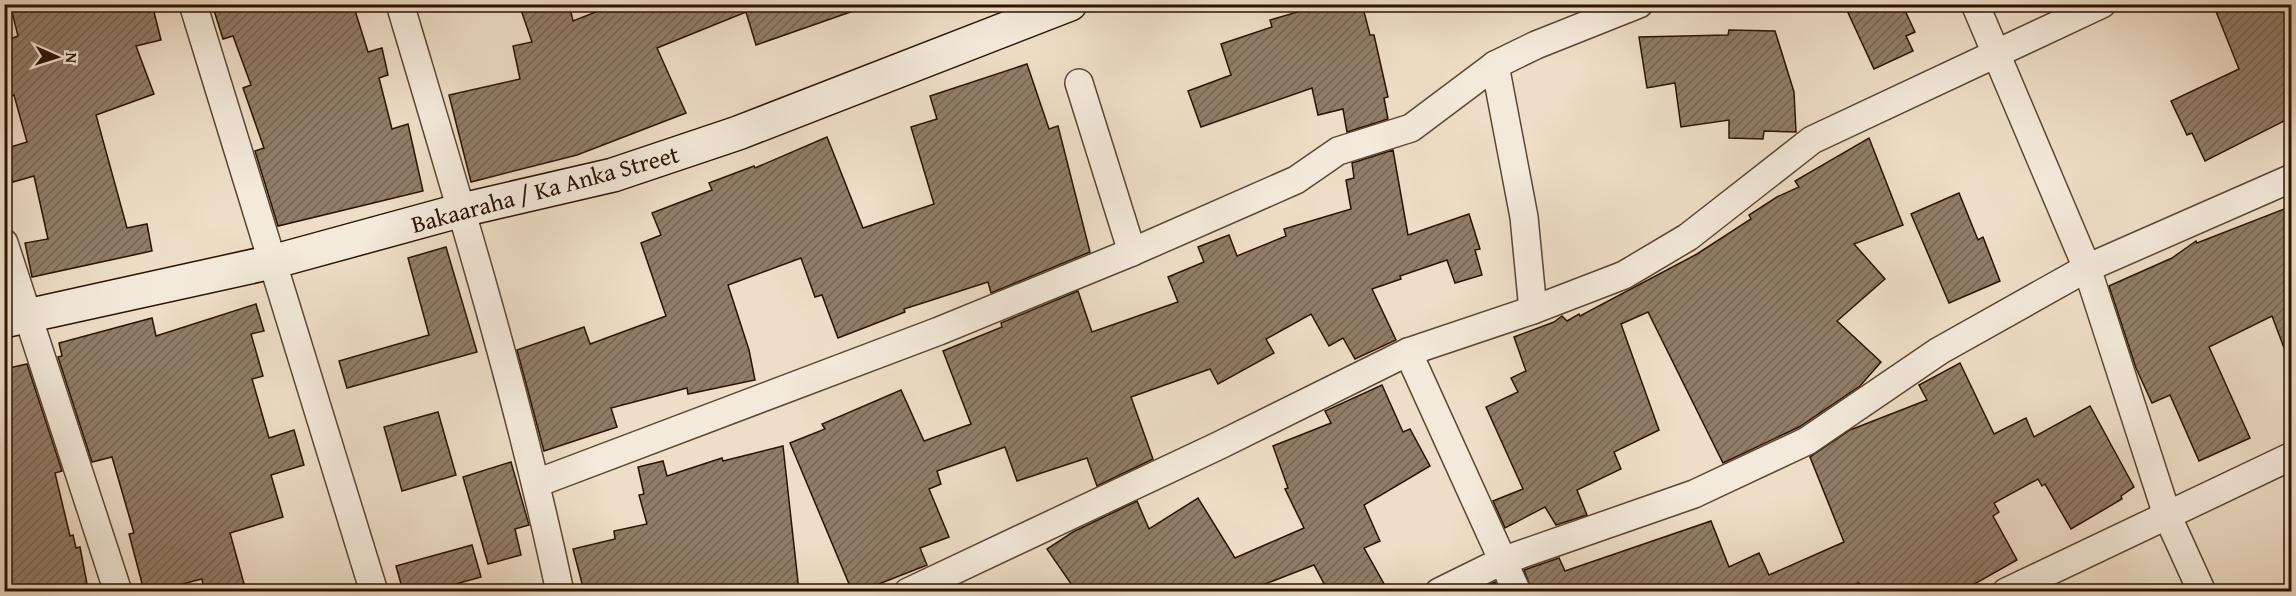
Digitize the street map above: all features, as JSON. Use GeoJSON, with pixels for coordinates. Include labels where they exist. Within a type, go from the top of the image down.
{"type":"FeatureCollection","features":[{"type":"Feature","properties":{"kind":"street"},"geometry":{"type":"LineString","coordinates":[[193,4],[375,591]]}},
{"type":"Feature","properties":{"kind":"street"},"geometry":{"type":"LineString","coordinates":[[400,4],[462,210],[537,483],[560,591]]}},
{"type":"Feature","properties":{"kind":"street"},"geometry":{"type":"LineString","coordinates":[[537,483],[939,330],[1132,252],[1296,180],[1338,151],[1411,128],[1495,65],[1536,45],[1639,4]]}},
{"type":"Feature","properties":{"kind":"street"},"geometry":{"type":"LineString","coordinates":[[1975,4],[2087,268],[2167,515],[2202,591]]}},
{"type":"Feature","properties":{"kind":"street"},"geometry":{"type":"LineString","coordinates":[[908,591],[1220,445],[1408,352],[1533,310],[1624,275],[1688,237],[1812,140],[2102,4]]}},
{"type":"Feature","properties":{"kind":"street","name":"Bakaaraha / Ka Anka Street"},"geometry":{"type":"LineString","coordinates":[[15,318],[272,262],[462,210],[612,175],[738,133],[1070,5]]}},
{"type":"Feature","properties":{"kind":"street"},"geometry":{"type":"LineString","coordinates":[[1495,65],[1524,217],[1533,310]]}},
{"type":"Feature","properties":{"kind":"street"},"geometry":{"type":"LineString","coordinates":[[1079,83],[1132,252]]}},
{"type":"Feature","properties":{"kind":"street"},"geometry":{"type":"LineString","coordinates":[[1439,591],[1502,561],[1694,494],[1807,441],[1939,351],[2087,268],[2292,178]]}},
{"type":"Feature","properties":{"kind":"street"},"geometry":{"type":"LineString","coordinates":[[4,243],[15,318],[118,591]]}},
{"type":"Feature","properties":{"kind":"street"},"geometry":{"type":"LineString","coordinates":[[1408,352],[1517,591]]}},
{"type":"Feature","properties":{"kind":"street"},"geometry":{"type":"LineString","coordinates":[[2006,591],[2292,456]]}},
{"type":"Feature","properties":{"kind":"building"},"geometry":{"type":"Polygon","coordinates":[[[10,4],[152,4],[161,40],[136,46],[154,94],[96,115],[127,228],[147,224],[152,251],[32,277],[25,243],[48,239],[34,176],[13,182],[4,154],[4,149],[27,142],[14,95],[9,97],[4,83],[4,41],[18,36],[10,4]]]}},
{"type":"Feature","properties":{"kind":"building"},"geometry":{"type":"Polygon","coordinates":[[[212,4],[353,4],[368,52],[382,48],[388,75],[379,78],[392,129],[408,124],[423,191],[278,226],[255,151],[264,148],[243,88],[251,85],[233,36],[223,39],[212,4]]]}},
{"type":"Feature","properties":{"kind":"building"},"geometry":{"type":"Polygon","coordinates":[[[519,4],[569,4],[573,21],[616,4],[861,4],[862,8],[756,45],[746,12],[657,48],[686,113],[577,155],[471,182],[449,95],[520,79],[513,46],[532,42],[519,4]]]}},
{"type":"Feature","properties":{"kind":"building"},"geometry":{"type":"Polygon","coordinates":[[[1325,4],[1362,4],[1370,35],[1374,35],[1388,97],[1384,98],[1388,119],[1347,132],[1343,109],[1318,115],[1312,88],[1201,127],[1188,91],[1231,75],[1221,44],[1272,27],[1270,20],[1325,4]]]}},
{"type":"Feature","properties":{"kind":"building"},"geometry":{"type":"Polygon","coordinates":[[[1844,4],[1902,4],[1915,32],[1906,36],[1913,51],[1874,69],[1844,4]]]}},
{"type":"Feature","properties":{"kind":"building"},"geometry":{"type":"Polygon","coordinates":[[[2213,4],[2292,4],[2292,117],[2205,161],[2192,133],[2187,135],[2171,101],[2239,69],[2213,4]]]}},
{"type":"Feature","properties":{"kind":"building"},"geometry":{"type":"Polygon","coordinates":[[[1729,30],[1775,31],[1794,92],[1796,132],[1764,131],[1763,139],[1729,138],[1729,120],[1681,127],[1675,83],[1647,88],[1639,37],[1728,35],[1729,30]]]}},
{"type":"Feature","properties":{"kind":"building"},"geometry":{"type":"Polygon","coordinates":[[[1027,64],[1049,129],[1058,126],[1090,252],[991,293],[988,282],[904,309],[905,312],[838,338],[822,295],[815,297],[801,258],[728,285],[749,350],[755,380],[688,394],[687,388],[611,408],[617,427],[544,451],[517,350],[584,327],[590,344],[666,316],[641,243],[661,235],[652,213],[712,190],[709,183],[754,166],[755,168],[827,137],[863,228],[934,204],[911,127],[937,119],[930,96],[1027,64]]]}},
{"type":"Feature","properties":{"kind":"building"},"geometry":{"type":"Polygon","coordinates":[[[1869,138],[1903,225],[1854,244],[1885,279],[1837,321],[1881,362],[1860,386],[1799,427],[1723,463],[1648,312],[1621,324],[1659,430],[1614,452],[1621,469],[1577,490],[1587,515],[1556,525],[1545,507],[1505,528],[1493,501],[1523,489],[1486,407],[1518,392],[1511,378],[1526,371],[1514,337],[1554,322],[1562,316],[1567,321],[1579,314],[1580,316],[1697,254],[1751,219],[1749,215],[1777,197],[1799,187],[1795,181],[1869,138]]]}},
{"type":"Feature","properties":{"kind":"building"},"geometry":{"type":"Polygon","coordinates":[[[1393,150],[1408,235],[1469,214],[1480,249],[1475,250],[1482,275],[1455,283],[1447,260],[1400,276],[1401,279],[1372,289],[1396,340],[1355,359],[1343,338],[1329,346],[1311,314],[1266,339],[1274,353],[1218,384],[1210,369],[1131,397],[1153,459],[1097,486],[1087,458],[1017,481],[1005,447],[937,471],[941,484],[929,489],[949,537],[920,548],[927,565],[861,591],[852,591],[790,443],[825,429],[822,424],[901,390],[924,441],[971,424],[943,351],[1002,327],[1001,323],[1078,291],[1092,332],[1178,302],[1168,277],[1204,262],[1198,247],[1229,235],[1237,256],[1286,236],[1284,229],[1351,209],[1346,180],[1354,178],[1352,163],[1393,150]]]}},
{"type":"Feature","properties":{"kind":"building"},"geometry":{"type":"Polygon","coordinates":[[[1959,193],[1978,240],[1983,237],[2000,281],[1949,303],[1911,214],[1959,193]]]}},
{"type":"Feature","properties":{"kind":"building"},"geometry":{"type":"Polygon","coordinates":[[[2292,206],[2292,360],[2289,361],[2272,316],[2209,347],[2250,438],[2199,461],[2170,395],[2152,403],[2136,368],[2109,286],[2172,258],[2196,241],[2197,243],[2292,206]]]}},
{"type":"Feature","properties":{"kind":"building"},"geometry":{"type":"Polygon","coordinates":[[[446,247],[477,352],[347,388],[339,361],[429,335],[408,258],[446,247]]]}},
{"type":"Feature","properties":{"kind":"building"},"geometry":{"type":"Polygon","coordinates":[[[256,304],[264,331],[251,334],[263,376],[252,379],[269,438],[294,430],[304,465],[271,475],[283,517],[230,533],[246,591],[204,591],[202,579],[155,591],[144,591],[129,534],[134,533],[112,457],[92,462],[58,357],[62,356],[59,343],[152,318],[156,336],[256,304]]]}},
{"type":"Feature","properties":{"kind":"building"},"geometry":{"type":"Polygon","coordinates":[[[1960,363],[1994,434],[2026,418],[2034,437],[2090,406],[2134,487],[2121,496],[2122,499],[2071,529],[2045,484],[2042,486],[2038,479],[1994,503],[1999,512],[1993,516],[2017,560],[1962,591],[1863,591],[1859,583],[1840,591],[1532,591],[1524,570],[1559,558],[1565,571],[1711,521],[1729,567],[1759,553],[1769,575],[1844,542],[1810,457],[1850,430],[1927,400],[1919,385],[1960,363]]]}},
{"type":"Feature","properties":{"kind":"building"},"geometry":{"type":"Polygon","coordinates":[[[27,364],[62,471],[55,473],[70,536],[73,535],[76,548],[80,547],[87,584],[48,591],[4,591],[4,369],[27,364]]]}},
{"type":"Feature","properties":{"kind":"building"},"geometry":{"type":"Polygon","coordinates":[[[1382,385],[1403,432],[1410,429],[1430,466],[1364,505],[1380,541],[1364,548],[1388,591],[1328,591],[1314,565],[1247,591],[1076,591],[1047,549],[1073,532],[1137,501],[1149,529],[1198,498],[1235,558],[1304,528],[1285,489],[1288,488],[1273,446],[1331,423],[1325,411],[1382,385]]]}},
{"type":"Feature","properties":{"kind":"building"},"geometry":{"type":"Polygon","coordinates":[[[438,412],[456,475],[402,491],[384,427],[438,412]]]}},
{"type":"Feature","properties":{"kind":"building"},"geometry":{"type":"Polygon","coordinates":[[[783,446],[799,591],[584,591],[573,549],[615,539],[614,531],[647,524],[639,495],[644,494],[638,467],[663,461],[667,476],[722,458],[723,461],[783,446]]]}},
{"type":"Feature","properties":{"kind":"building"},"geometry":{"type":"Polygon","coordinates":[[[511,462],[529,525],[515,529],[521,555],[488,564],[463,477],[511,462]]]}},
{"type":"Feature","properties":{"kind":"building"},"geometry":{"type":"Polygon","coordinates":[[[472,545],[481,577],[431,591],[403,591],[396,566],[472,545]]]}},
{"type":"Feature","properties":{"kind":"building"},"geometry":{"type":"Polygon","coordinates":[[[1495,582],[1499,591],[1476,591],[1495,582]]]}}]}
